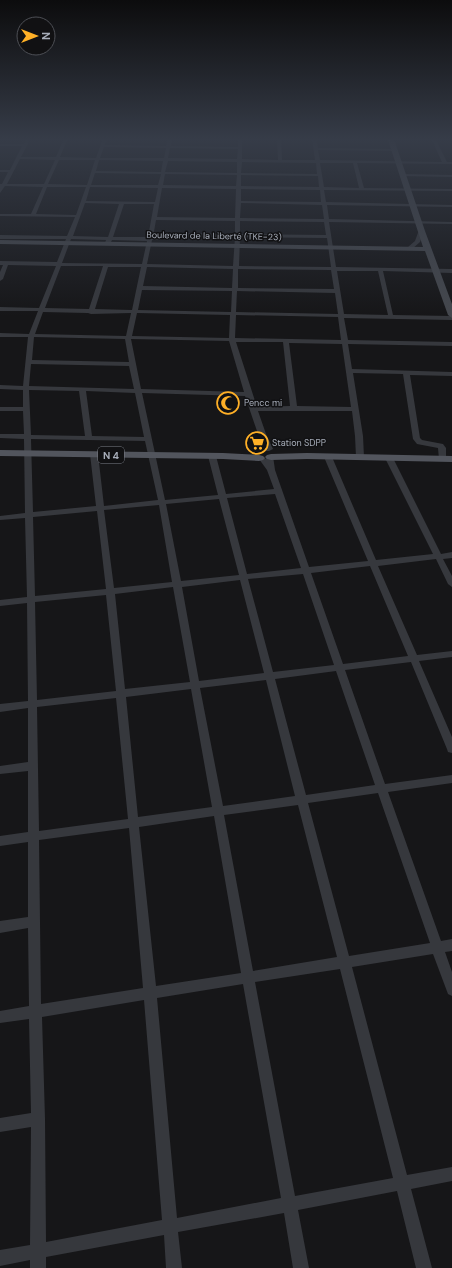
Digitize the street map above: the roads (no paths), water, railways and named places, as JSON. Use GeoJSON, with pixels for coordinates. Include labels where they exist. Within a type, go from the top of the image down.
{"type":"FeatureCollection","features":[{"type":"Feature","properties":{"kind":"main road","name":"N 4"},"geometry":{"type":"LineString","coordinates":[[0,453],[217,456],[265,454],[449,460]]}},
{"type":"Feature","properties":{"kind":"street"},"geometry":{"type":"LineString","coordinates":[[32,215],[41,197]]}},
{"type":"Feature","properties":{"kind":"street"},"geometry":{"type":"LineString","coordinates":[[38,1268],[38,1119],[35,1012],[30,515],[26,453],[26,388],[30,336],[85,197]]}},
{"type":"Feature","properties":{"kind":"street"},"geometry":{"type":"LineString","coordinates":[[158,197],[140,288],[128,338],[132,364],[162,502],[301,1268]]}},
{"type":"Feature","properties":{"kind":"street"},"geometry":{"type":"LineString","coordinates":[[238,197],[232,340],[262,434],[265,454],[452,990]]}},
{"type":"Feature","properties":{"kind":"street"},"geometry":{"type":"LineString","coordinates":[[323,197],[360,436],[360,457]]}},
{"type":"Feature","properties":{"kind":"street"},"geometry":{"type":"LineString","coordinates":[[410,197],[452,315]]}},
{"type":"Feature","properties":{"kind":"street"},"geometry":{"type":"LineString","coordinates":[[83,202],[157,203]]}},
{"type":"Feature","properties":{"kind":"street"},"geometry":{"type":"LineString","coordinates":[[109,241],[122,202]]}},
{"type":"Feature","properties":{"kind":"street"},"geometry":{"type":"LineString","coordinates":[[238,202],[452,206]]}},
{"type":"Feature","properties":{"kind":"street"},"geometry":{"type":"LineString","coordinates":[[0,215],[78,216]]}},
{"type":"Feature","properties":{"kind":"street"},"geometry":{"type":"LineString","coordinates":[[154,218],[452,222]]}},
{"type":"Feature","properties":{"kind":"street"},"geometry":{"type":"LineString","coordinates":[[410,248],[417,242],[421,231]]}},
{"type":"Feature","properties":{"kind":"street"},"geometry":{"type":"LineString","coordinates":[[149,242],[180,236],[237,235],[329,237]]}},
{"type":"Feature","properties":{"kind":"street"},"geometry":{"type":"LineString","coordinates":[[0,236],[67,240]]}},
{"type":"Feature","properties":{"kind":"street","name":"Boulevard de la Liberté (TKE-23)"},"geometry":{"type":"LineString","coordinates":[[0,242],[67,240],[237,246],[427,248]]}},
{"type":"Feature","properties":{"kind":"street"},"geometry":{"type":"LineString","coordinates":[[0,279],[3,263],[452,270]]}},
{"type":"Feature","properties":{"kind":"street"},"geometry":{"type":"LineString","coordinates":[[92,312],[106,265]]}},
{"type":"Feature","properties":{"kind":"street"},"geometry":{"type":"LineString","coordinates":[[380,269],[391,317]]}},
{"type":"Feature","properties":{"kind":"street"},"geometry":{"type":"LineString","coordinates":[[140,288],[337,291]]}},
{"type":"Feature","properties":{"kind":"street"},"geometry":{"type":"LineString","coordinates":[[0,309],[452,318]]}},
{"type":"Feature","properties":{"kind":"street"},"geometry":{"type":"LineString","coordinates":[[0,335],[452,344]]}},
{"type":"Feature","properties":{"kind":"street"},"geometry":{"type":"LineString","coordinates":[[286,341],[294,408]]}},
{"type":"Feature","properties":{"kind":"street"},"geometry":{"type":"LineString","coordinates":[[28,362],[132,364]]}},
{"type":"Feature","properties":{"kind":"street"},"geometry":{"type":"LineString","coordinates":[[350,371],[452,374]]}},
{"type":"Feature","properties":{"kind":"street"},"geometry":{"type":"LineString","coordinates":[[406,372],[417,439],[420,442],[440,446],[449,460]]}},
{"type":"Feature","properties":{"kind":"street"},"geometry":{"type":"LineString","coordinates":[[0,387],[248,394]]}},
{"type":"Feature","properties":{"kind":"street"},"geometry":{"type":"LineString","coordinates":[[82,389],[89,438]]}},
{"type":"Feature","properties":{"kind":"street"},"geometry":{"type":"LineString","coordinates":[[0,409],[26,409]]}},
{"type":"Feature","properties":{"kind":"street"},"geometry":{"type":"LineString","coordinates":[[254,409],[355,409]]}},
{"type":"Feature","properties":{"kind":"street"},"geometry":{"type":"LineString","coordinates":[[0,436],[148,439]]}},
{"type":"Feature","properties":{"kind":"street"},"geometry":{"type":"LineString","coordinates":[[94,454],[115,633],[150,993],[174,1268]]}},
{"type":"Feature","properties":{"kind":"street"},"geometry":{"type":"LineString","coordinates":[[217,456],[222,496],[424,1268]]}},
{"type":"Feature","properties":{"kind":"street"},"geometry":{"type":"LineString","coordinates":[[328,457],[452,749]]}},
{"type":"Feature","properties":{"kind":"street"},"geometry":{"type":"LineString","coordinates":[[389,458],[452,584]]}},
{"type":"Feature","properties":{"kind":"street"},"geometry":{"type":"LineString","coordinates":[[0,518],[279,491]]}},
{"type":"Feature","properties":{"kind":"street"},"geometry":{"type":"LineString","coordinates":[[0,603],[452,555]]}},
{"type":"Feature","properties":{"kind":"street"},"geometry":{"type":"LineString","coordinates":[[0,708],[452,654]]}},
{"type":"Feature","properties":{"kind":"street"},"geometry":{"type":"LineString","coordinates":[[0,770],[32,766]]}},
{"type":"Feature","properties":{"kind":"street"},"geometry":{"type":"LineString","coordinates":[[0,841],[452,779]]}},
{"type":"Feature","properties":{"kind":"street"},"geometry":{"type":"LineString","coordinates":[[0,927],[34,922]]}},
{"type":"Feature","properties":{"kind":"street"},"geometry":{"type":"LineString","coordinates":[[0,1017],[452,945]]}},
{"type":"Feature","properties":{"kind":"street"},"geometry":{"type":"LineString","coordinates":[[0,1125],[38,1119]]}},
{"type":"Feature","properties":{"kind":"street"},"geometry":{"type":"LineString","coordinates":[[0,1258],[452,1174]]}},
{"type":"Feature","properties":{"kind":"place","name":"Pencc mi"},"geometry":{"type":"Point","coordinates":[228,403]}},
{"type":"Feature","properties":{"kind":"place","name":"Station SDPP"},"geometry":{"type":"Point","coordinates":[257,443]}}]}
